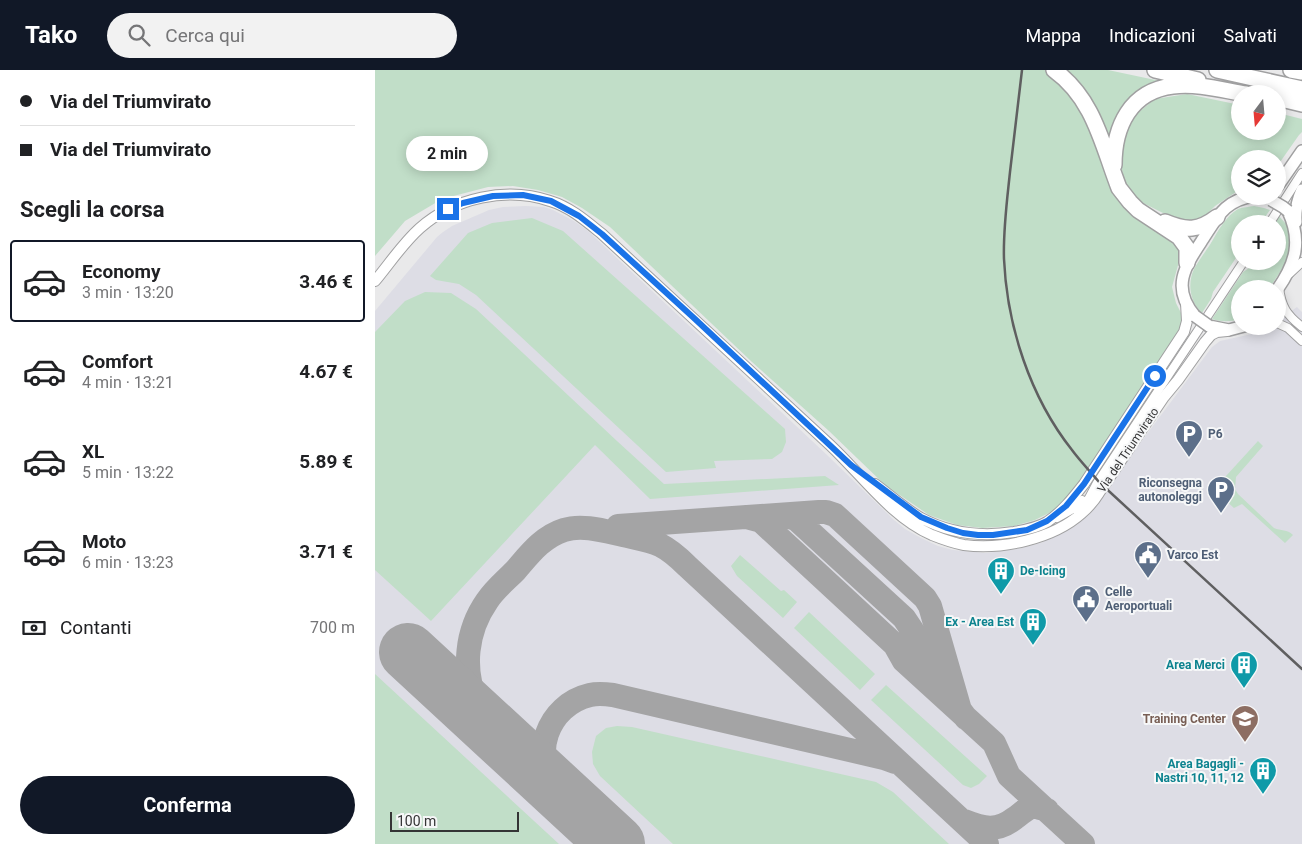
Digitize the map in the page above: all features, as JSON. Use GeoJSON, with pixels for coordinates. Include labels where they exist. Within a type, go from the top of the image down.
{"type":"FeatureCollection","features":[{"type":"Feature","properties":{"kind":"highway"},"geometry":{"type":"LineString","coordinates":[[1054,70],[1077,91],[1091,112],[1119,188],[1123,194],[1144,213],[1179,237],[1187,248],[1187,263]]}},
{"type":"Feature","properties":{"kind":"highway"},"geometry":{"type":"LineString","coordinates":[[1155,70],[1231,88]]}},
{"type":"Feature","properties":{"kind":"highway"},"geometry":{"type":"LineString","coordinates":[[1217,70],[1301,99]]}},
{"type":"Feature","properties":{"kind":"highway"},"geometry":{"type":"LineString","coordinates":[[1291,70],[1302,72]]}},
{"type":"Feature","properties":{"kind":"highway"},"geometry":{"type":"LineString","coordinates":[[1114,174],[1114,151],[1117,134],[1123,120],[1132,107],[1141,99],[1152,92],[1171,86],[1202,87],[1231,92]]}},
{"type":"Feature","properties":{"kind":"highway"},"geometry":{"type":"LineString","coordinates":[[1286,98],[1301,99]]}},
{"type":"Feature","properties":{"kind":"highway"},"geometry":{"type":"LineString","coordinates":[[1144,213],[1173,226],[1186,228],[1202,227],[1217,217]]}},
{"type":"Feature","properties":{"kind":"main road"},"geometry":{"type":"LineString","coordinates":[[1286,174],[1302,151]]}},
{"type":"Feature","properties":{"kind":"main road","name":"Via del Triumvirato"},"geometry":{"type":"LineString","coordinates":[[1284,280],[1299,255],[1300,233],[1295,213],[1302,190]]}},
{"type":"Feature","properties":{"kind":"main road","name":"Via del Triumvirato"},"geometry":{"type":"LineString","coordinates":[[1229,330],[1209,326],[1195,316],[1185,302],[1182,283],[1187,263],[1222,210],[1231,203]]}},
{"type":"Feature","properties":{"kind":"main road","name":"Via del Triumvirato"},"geometry":{"type":"LineString","coordinates":[[1277,205],[1288,211],[1299,227]]}},
{"type":"Feature","properties":{"kind":"street"},"geometry":{"type":"LineString","coordinates":[[1275,215],[1302,173]]}},
{"type":"Feature","properties":{"kind":"street","name":"Via del Triumvirato"},"geometry":{"type":"LineString","coordinates":[[375,281],[410,238],[428,221],[448,209],[463,203],[493,196],[523,195],[551,201],[579,216],[602,234],[851,465],[901,516],[915,526],[945,540],[976,546],[1002,544],[1043,536],[1081,514],[1092,504],[1164,397],[1205,342],[1211,335],[1229,330]]}},
{"type":"Feature","properties":{"kind":"street"},"geometry":{"type":"LineString","coordinates":[[1285,280],[1302,262]]}},
{"type":"Feature","properties":{"kind":"street","name":"Via del Triumvirato"},"geometry":{"type":"LineString","coordinates":[[1064,525],[1086,502],[1238,270]]}},
{"type":"Feature","properties":{"kind":"street","name":"Via del Triumvirato"},"geometry":{"type":"LineString","coordinates":[[1040,525],[1066,506],[1084,484],[1160,369],[1184,332],[1187,321],[1185,302]]}},
{"type":"Feature","properties":{"kind":"street"},"geometry":{"type":"LineString","coordinates":[[1286,310],[1302,327]]}},
{"type":"Feature","properties":{"kind":"street"},"geometry":{"type":"LineString","coordinates":[[1286,327],[1302,341]]}},
{"type":"Feature","properties":{"kind":"street","name":"Via del Triumvirato"},"geometry":{"type":"LineString","coordinates":[[851,465],[921,517],[963,533],[993,535],[1027,530],[1055,519],[1071,510],[1097,483]]}},
{"type":"Feature","properties":{"kind":"shaded area"},"geometry":{"type":"Polygon","coordinates":[[[503,207],[544,207],[574,221],[588,231],[894,520],[921,538],[938,546],[953,550],[986,553],[1018,549],[1041,543],[1072,527],[1096,502],[1212,347],[1220,341],[1247,335],[1286,335],[1286,315],[1297,307],[1302,312],[1302,844],[375,844],[375,311],[443,232],[452,226],[489,210],[503,207]]]}},
{"type":"Feature","properties":{"kind":"green space"},"geometry":{"type":"Polygon","coordinates":[[[375,70],[1047,70],[1085,111],[1110,177],[1174,240],[1180,249],[1180,258],[1172,287],[1176,303],[1182,315],[1181,332],[1074,491],[1057,509],[1035,520],[1014,526],[982,528],[957,525],[929,515],[885,485],[610,227],[562,197],[538,190],[513,186],[488,187],[442,199],[405,221],[375,256],[375,70]]]}},
{"type":"Feature","properties":{"kind":"green space"},"geometry":{"type":"Polygon","coordinates":[[[1061,70],[1108,70],[1160,81],[1108,148],[1061,70]]]}},
{"type":"Feature","properties":{"kind":"green space"},"geometry":{"type":"Polygon","coordinates":[[[1187,94],[1231,103],[1231,140],[1286,140],[1286,115],[1302,119],[1302,132],[1286,154],[1286,150],[1231,150],[1231,195],[1215,206],[1205,216],[1190,223],[1175,219],[1137,200],[1124,180],[1119,154],[1130,119],[1155,99],[1187,94]]]}},
{"type":"Feature","properties":{"kind":"green space"},"geometry":{"type":"Polygon","coordinates":[[[1254,206],[1270,210],[1266,215],[1231,215],[1244,207],[1254,206]]]}},
{"type":"Feature","properties":{"kind":"green space"},"geometry":{"type":"Polygon","coordinates":[[[1230,216],[1231,265],[1213,292],[1202,313],[1192,298],[1190,287],[1192,275],[1219,229],[1230,216]]]}},
{"type":"Feature","properties":{"kind":"green space"},"geometry":{"type":"Polygon","coordinates":[[[532,218],[563,231],[785,429],[786,442],[782,452],[772,459],[714,461],[716,468],[666,472],[476,295],[459,284],[436,280],[430,276],[468,233],[492,223],[532,218]]]}},
{"type":"Feature","properties":{"kind":"green space"},"geometry":{"type":"Polygon","coordinates":[[[1286,224],[1291,236],[1290,252],[1286,260],[1286,224]]]}},
{"type":"Feature","properties":{"kind":"green space"},"geometry":{"type":"Polygon","coordinates":[[[1246,270],[1282,270],[1275,280],[1238,280],[1246,270]]]}},
{"type":"Feature","properties":{"kind":"green space"},"geometry":{"type":"Polygon","coordinates":[[[1231,290],[1231,321],[1212,319],[1231,290]]]}},
{"type":"Feature","properties":{"kind":"green space"},"geometry":{"type":"Polygon","coordinates":[[[425,292],[451,293],[476,309],[664,484],[825,476],[839,485],[650,499],[595,445],[431,621],[375,570],[375,332],[405,301],[425,292]]]}},
{"type":"Feature","properties":{"kind":"green space"},"geometry":{"type":"Polygon","coordinates":[[[1258,441],[1263,446],[1236,477],[1235,489],[1274,528],[1293,535],[1285,543],[1242,504],[1234,508],[1215,491],[1215,488],[1258,441]]]}},
{"type":"Feature","properties":{"kind":"green space"},"geometry":{"type":"Polygon","coordinates":[[[740,555],[781,591],[784,590],[797,602],[783,618],[737,576],[731,566],[740,555]]]}},
{"type":"Feature","properties":{"kind":"green space"},"geometry":{"type":"Polygon","coordinates":[[[809,612],[875,674],[860,690],[794,628],[809,612]]]}},
{"type":"Feature","properties":{"kind":"green space"},"geometry":{"type":"Polygon","coordinates":[[[375,674],[559,844],[375,844],[375,674]]]}},
{"type":"Feature","properties":{"kind":"green space"},"geometry":{"type":"Polygon","coordinates":[[[886,685],[987,776],[979,784],[971,788],[963,785],[871,700],[886,685]]]}},
{"type":"Feature","properties":{"kind":"green space"},"geometry":{"type":"Polygon","coordinates":[[[617,726],[632,727],[876,782],[893,792],[949,844],[673,844],[600,776],[593,764],[592,752],[596,736],[606,728],[617,726]]]}},
{"type":"Feature","properties":{"kind":"taxiway"},"geometry":{"type":"LineString","coordinates":[[618,526],[819,512],[835,515],[925,598],[930,606],[960,710],[966,718]]}},
{"type":"Feature","properties":{"kind":"taxiway"},"geometry":{"type":"LineString","coordinates":[[782,515],[796,519],[904,618],[912,630],[929,682]]}},
{"type":"Feature","properties":{"kind":"taxiway"},"geometry":{"type":"LineString","coordinates":[[746,517],[761,521],[895,645],[904,661],[994,743],[1009,776],[1083,844]]}},
{"type":"Feature","properties":{"kind":"taxiway"},"geometry":{"type":"LineString","coordinates":[[494,732],[477,703],[472,690],[468,664],[474,625],[490,597],[537,547],[556,533],[571,528],[586,528],[638,538],[660,545],[678,557],[987,844]]}},
{"type":"Feature","properties":{"kind":"taxiway"},"geometry":{"type":"LineString","coordinates":[[558,790],[549,777],[545,763],[544,748],[547,734],[553,721],[563,709],[575,701],[596,694],[613,695],[895,762]]}},
{"type":"Feature","properties":{"kind":"taxiway"},"geometry":{"type":"LineString","coordinates":[[964,821],[990,828],[1002,826],[1031,807],[1047,810]]}},
{"type":"Feature","properties":{"kind":"runway"},"geometry":{"type":"LineString","coordinates":[[408,652],[616,844]]}},
{"type":"Feature","properties":{"kind":"railway"},"geometry":{"type":"LineString","coordinates":[[1022,70],[1007,205],[1004,259],[1010,310],[1023,360],[1033,384],[1057,429],[1099,482],[1302,669]]}},
{"type":"Feature","properties":{"kind":"place","name":"P6"},"geometry":{"type":"Point","coordinates":[1189,458]}},
{"type":"Feature","properties":{"kind":"place","name":"Riconsegna autonoleggi"},"geometry":{"type":"Point","coordinates":[1221,514]}},
{"type":"Feature","properties":{"kind":"place","name":"Varco Est"},"geometry":{"type":"Point","coordinates":[1148,579]}},
{"type":"Feature","properties":{"kind":"place","name":"De-Icing"},"geometry":{"type":"Point","coordinates":[1001,595]}},
{"type":"Feature","properties":{"kind":"place","name":"Celle Aeroportuali"},"geometry":{"type":"Point","coordinates":[1086,623]}},
{"type":"Feature","properties":{"kind":"place","name":"Ex - Area Est"},"geometry":{"type":"Point","coordinates":[1033,646]}},
{"type":"Feature","properties":{"kind":"place","name":"Area Merci"},"geometry":{"type":"Point","coordinates":[1244,689]}},
{"type":"Feature","properties":{"kind":"place","name":"Training Center"},"geometry":{"type":"Point","coordinates":[1245,743]}},
{"type":"Feature","properties":{"kind":"place","name":"Area Bagagli - Nastri 10, 11, 12"},"geometry":{"type":"Point","coordinates":[1263,795]}},
{"type":"Feature","properties":{"kind":"route"},"geometry":{"type":"LineString","coordinates":[[448,209],[463,203],[493,196],[523,195],[551,201],[579,216],[602,234],[695,319],[851,465],[911,511],[933,523],[963,533],[993,535],[1027,530],[1047,521],[1066,506],[1084,484],[1155,376]]}}]}
